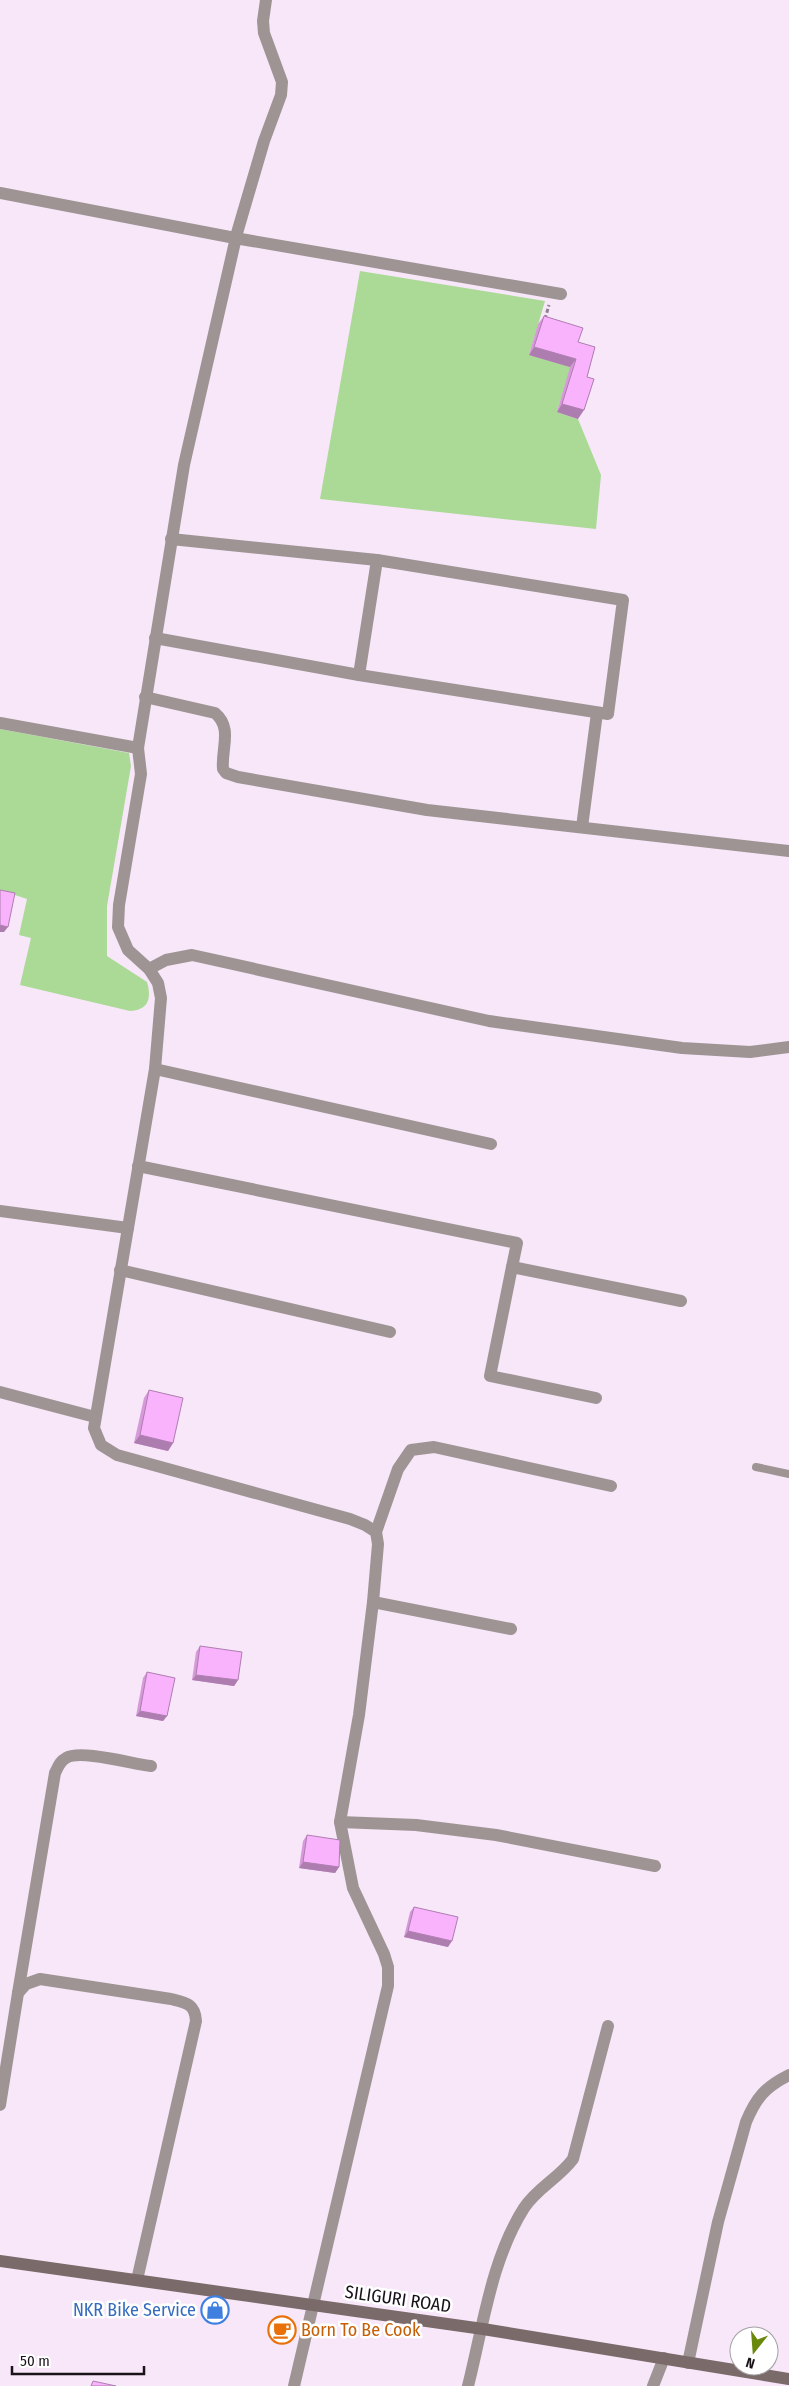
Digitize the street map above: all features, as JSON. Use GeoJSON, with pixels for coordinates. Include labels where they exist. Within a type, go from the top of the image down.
{"type":"FeatureCollection","features":[{"type":"Feature","properties":{"kind":"main road","name":"SILIGURI ROAD"},"geometry":{"type":"LineString","coordinates":[[0,2261],[483,2329],[789,2379]]}},
{"type":"Feature","properties":{"kind":"street"},"geometry":{"type":"LineString","coordinates":[[266,0],[263,21],[264,34],[282,82],[281,95],[264,141],[235,238],[184,466],[145,697],[138,748],[141,774],[119,905],[118,927],[128,950],[149,969],[160,990],[155,1069],[94,1428],[96,1439],[101,1445],[117,1454],[350,1519],[376,1532]]}},
{"type":"Feature","properties":{"kind":"street"},"geometry":{"type":"LineString","coordinates":[[0,193],[235,238],[557,294]]}},
{"type":"Feature","properties":{"kind":"street"},"geometry":{"type":"LineString","coordinates":[[155,638],[360,675],[608,714],[623,600],[377,560],[171,538]]}},
{"type":"Feature","properties":{"kind":"street"},"geometry":{"type":"LineString","coordinates":[[360,675],[377,560]]}},
{"type":"Feature","properties":{"kind":"street"},"geometry":{"type":"LineString","coordinates":[[145,697],[215,713],[220,717],[226,731],[224,769],[226,773],[238,777],[427,810],[582,826],[789,851]]}},
{"type":"Feature","properties":{"kind":"street"},"geometry":{"type":"LineString","coordinates":[[582,826],[597,713]]}},
{"type":"Feature","properties":{"kind":"street"},"geometry":{"type":"LineString","coordinates":[[0,723],[138,748]]}},
{"type":"Feature","properties":{"kind":"street"},"geometry":{"type":"LineString","coordinates":[[149,969],[166,960],[192,955],[489,1022],[682,1048],[750,1052],[789,1047]]}},
{"type":"Feature","properties":{"kind":"street"},"geometry":{"type":"LineString","coordinates":[[155,1069],[491,1144]]}},
{"type":"Feature","properties":{"kind":"street"},"geometry":{"type":"LineString","coordinates":[[138,1166],[517,1243],[490,1376],[596,1398]]}},
{"type":"Feature","properties":{"kind":"street"},"geometry":{"type":"LineString","coordinates":[[0,1211],[128,1228]]}},
{"type":"Feature","properties":{"kind":"street"},"geometry":{"type":"LineString","coordinates":[[512,1267],[681,1301]]}},
{"type":"Feature","properties":{"kind":"street"},"geometry":{"type":"LineString","coordinates":[[120,1270],[390,1332]]}},
{"type":"Feature","properties":{"kind":"street"},"geometry":{"type":"LineString","coordinates":[[0,1392],[95,1416]]}},
{"type":"Feature","properties":{"kind":"street"},"geometry":{"type":"LineString","coordinates":[[294,2386],[388,1986],[388,1967],[384,1954],[353,1888],[340,1822],[359,1715],[373,1602],[378,1544],[376,1532],[398,1469],[408,1454],[416,1449],[434,1447],[611,1486]]}},
{"type":"Feature","properties":{"kind":"street"},"geometry":{"type":"LineString","coordinates":[[373,1602],[511,1629]]}},
{"type":"Feature","properties":{"kind":"street"},"geometry":{"type":"LineString","coordinates":[[0,2104],[55,1773],[60,1764],[68,1757],[81,1755],[151,1766]]}},
{"type":"Feature","properties":{"kind":"street"},"geometry":{"type":"LineString","coordinates":[[340,1822],[416,1825],[496,1834],[655,1866]]}},
{"type":"Feature","properties":{"kind":"street"},"geometry":{"type":"LineString","coordinates":[[18,1992],[26,1984],[40,1979],[171,1999],[189,2003],[195,2010],[196,2021],[137,2280]]}},
{"type":"Feature","properties":{"kind":"street"},"geometry":{"type":"LineString","coordinates":[[468,2386],[498,2261],[509,2233],[526,2205],[564,2172],[572,2159],[608,2026]]}},
{"type":"Feature","properties":{"kind":"street"},"geometry":{"type":"LineString","coordinates":[[688,2363],[718,2222],[746,2122],[752,2106],[762,2093],[771,2084],[789,2075]]}},
{"type":"Feature","properties":{"kind":"street"},"geometry":{"type":"LineString","coordinates":[[654,2386],[664,2358]]}},
{"type":"Feature","properties":{"kind":"lane"},"geometry":{"type":"LineString","coordinates":[[756,1467],[789,1474]]}},
{"type":"Feature","properties":{"kind":"path"},"geometry":{"type":"LineString","coordinates":[[543,326],[557,294]]}},
{"type":"Feature","properties":{"kind":"green space"},"geometry":{"type":"Polygon","coordinates":[[[360,271],[545,301],[529,355],[573,359],[557,412],[578,419],[601,475],[596,529],[320,499],[360,271]]]}},
{"type":"Feature","properties":{"kind":"green space"},"geometry":{"type":"Polygon","coordinates":[[[0,729],[129,753],[131,766],[107,906],[107,956],[147,982],[149,998],[145,1006],[130,1011],[20,985],[31,938],[19,935],[27,899],[0,890],[0,729]]]}},
{"type":"Feature","properties":{"kind":"building"},"geometry":{"type":"Polygon","coordinates":[[[544,316],[583,328],[578,342],[595,347],[587,377],[594,379],[584,410],[562,404],[576,359],[534,347],[544,316]]]}},
{"type":"Feature","properties":{"kind":"building"},"geometry":{"type":"Polygon","coordinates":[[[0,890],[15,893],[8,927],[0,925],[0,890]]]}},
{"type":"Feature","properties":{"kind":"building"},"geometry":{"type":"Polygon","coordinates":[[[149,1390],[183,1398],[173,1443],[140,1435],[149,1390]]]}},
{"type":"Feature","properties":{"kind":"building"},"geometry":{"type":"Polygon","coordinates":[[[200,1646],[242,1652],[238,1680],[196,1675],[200,1646]]]}},
{"type":"Feature","properties":{"kind":"building"},"geometry":{"type":"Polygon","coordinates":[[[147,1672],[175,1678],[167,1716],[140,1711],[147,1672]]]}},
{"type":"Feature","properties":{"kind":"building"},"geometry":{"type":"Polygon","coordinates":[[[307,1835],[340,1840],[339,1867],[303,1862],[307,1835]]]}},
{"type":"Feature","properties":{"kind":"building"},"geometry":{"type":"Polygon","coordinates":[[[414,1907],[458,1917],[452,1941],[408,1931],[414,1907]]]}},
{"type":"Feature","properties":{"kind":"building"},"geometry":{"type":"Polygon","coordinates":[[[93,2381],[116,2386],[91,2386],[93,2381]]]}},
{"type":"Feature","properties":{"kind":"place","name":"NKR Bike Service"},"geometry":{"type":"Point","coordinates":[215,2310]}},
{"type":"Feature","properties":{"kind":"place","name":"Born To Be Cook"},"geometry":{"type":"Point","coordinates":[282,2330]}}]}
